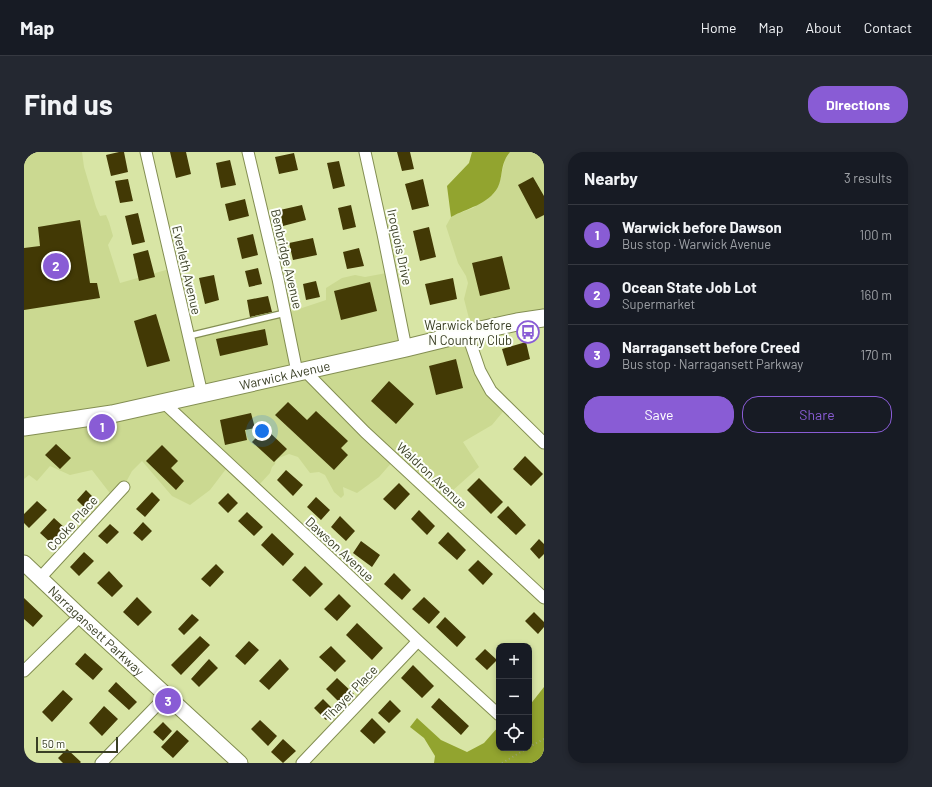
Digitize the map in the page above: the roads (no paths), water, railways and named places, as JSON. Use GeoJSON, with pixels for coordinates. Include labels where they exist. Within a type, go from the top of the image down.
{"type":"FeatureCollection","features":[{"type":"Feature","properties":{"kind":"main road","name":"Warwick Avenue"},"geometry":{"type":"LineString","coordinates":[[24,427],[112,414],[467,333],[517,322],[544,318]]}},
{"type":"Feature","properties":{"kind":"street","name":"Everleth Avenue"},"geometry":{"type":"LineString","coordinates":[[146,152],[202,394]]}},
{"type":"Feature","properties":{"kind":"street","name":"Benbridge Avenue"},"geometry":{"type":"LineString","coordinates":[[248,152],[278,279],[284,313],[301,371]]}},
{"type":"Feature","properties":{"kind":"street","name":"Iroquois Drive"},"geometry":{"type":"LineString","coordinates":[[365,152],[406,348]]}},
{"type":"Feature","properties":{"kind":"street"},"geometry":{"type":"LineString","coordinates":[[467,333],[480,371],[491,391],[544,443]]}},
{"type":"Feature","properties":{"kind":"street","name":"Waldron Avenue"},"geometry":{"type":"LineString","coordinates":[[301,371],[544,598]]}},
{"type":"Feature","properties":{"kind":"street","name":"Dawson Avenue"},"geometry":{"type":"LineString","coordinates":[[163,402],[418,641],[496,711]]}},
{"type":"Feature","properties":{"kind":"street","name":"Cooke Place"},"geometry":{"type":"LineString","coordinates":[[40,578],[124,486]]}},
{"type":"Feature","properties":{"kind":"street","name":"Narragansett Parkway"},"geometry":{"type":"LineString","coordinates":[[24,563],[240,763]]}},
{"type":"Feature","properties":{"kind":"street"},"geometry":{"type":"LineString","coordinates":[[24,671],[80,616]]}},
{"type":"Feature","properties":{"kind":"street","name":"Thayer Place"},"geometry":{"type":"LineString","coordinates":[[302,763],[418,641]]}},
{"type":"Feature","properties":{"kind":"street"},"geometry":{"type":"LineString","coordinates":[[101,763],[167,696]]}},
{"type":"Feature","properties":{"kind":"lane"},"geometry":{"type":"LineString","coordinates":[[189,336],[284,313]]}},
{"type":"Feature","properties":{"kind":"place","name":"Ocean State Job Lot"},"geometry":{"type":"Point","coordinates":[56,266]}},
{"type":"Feature","properties":{"kind":"place","name":"Warwick before N Country Club"},"geometry":{"type":"Point","coordinates":[528,332]}},
{"type":"Feature","properties":{"kind":"place","name":"Warwick before Dawson"},"geometry":{"type":"Point","coordinates":[102,427]}},
{"type":"Feature","properties":{"kind":"place","name":"Narragansett before Creed"},"geometry":{"type":"Point","coordinates":[168,701]}}]}
